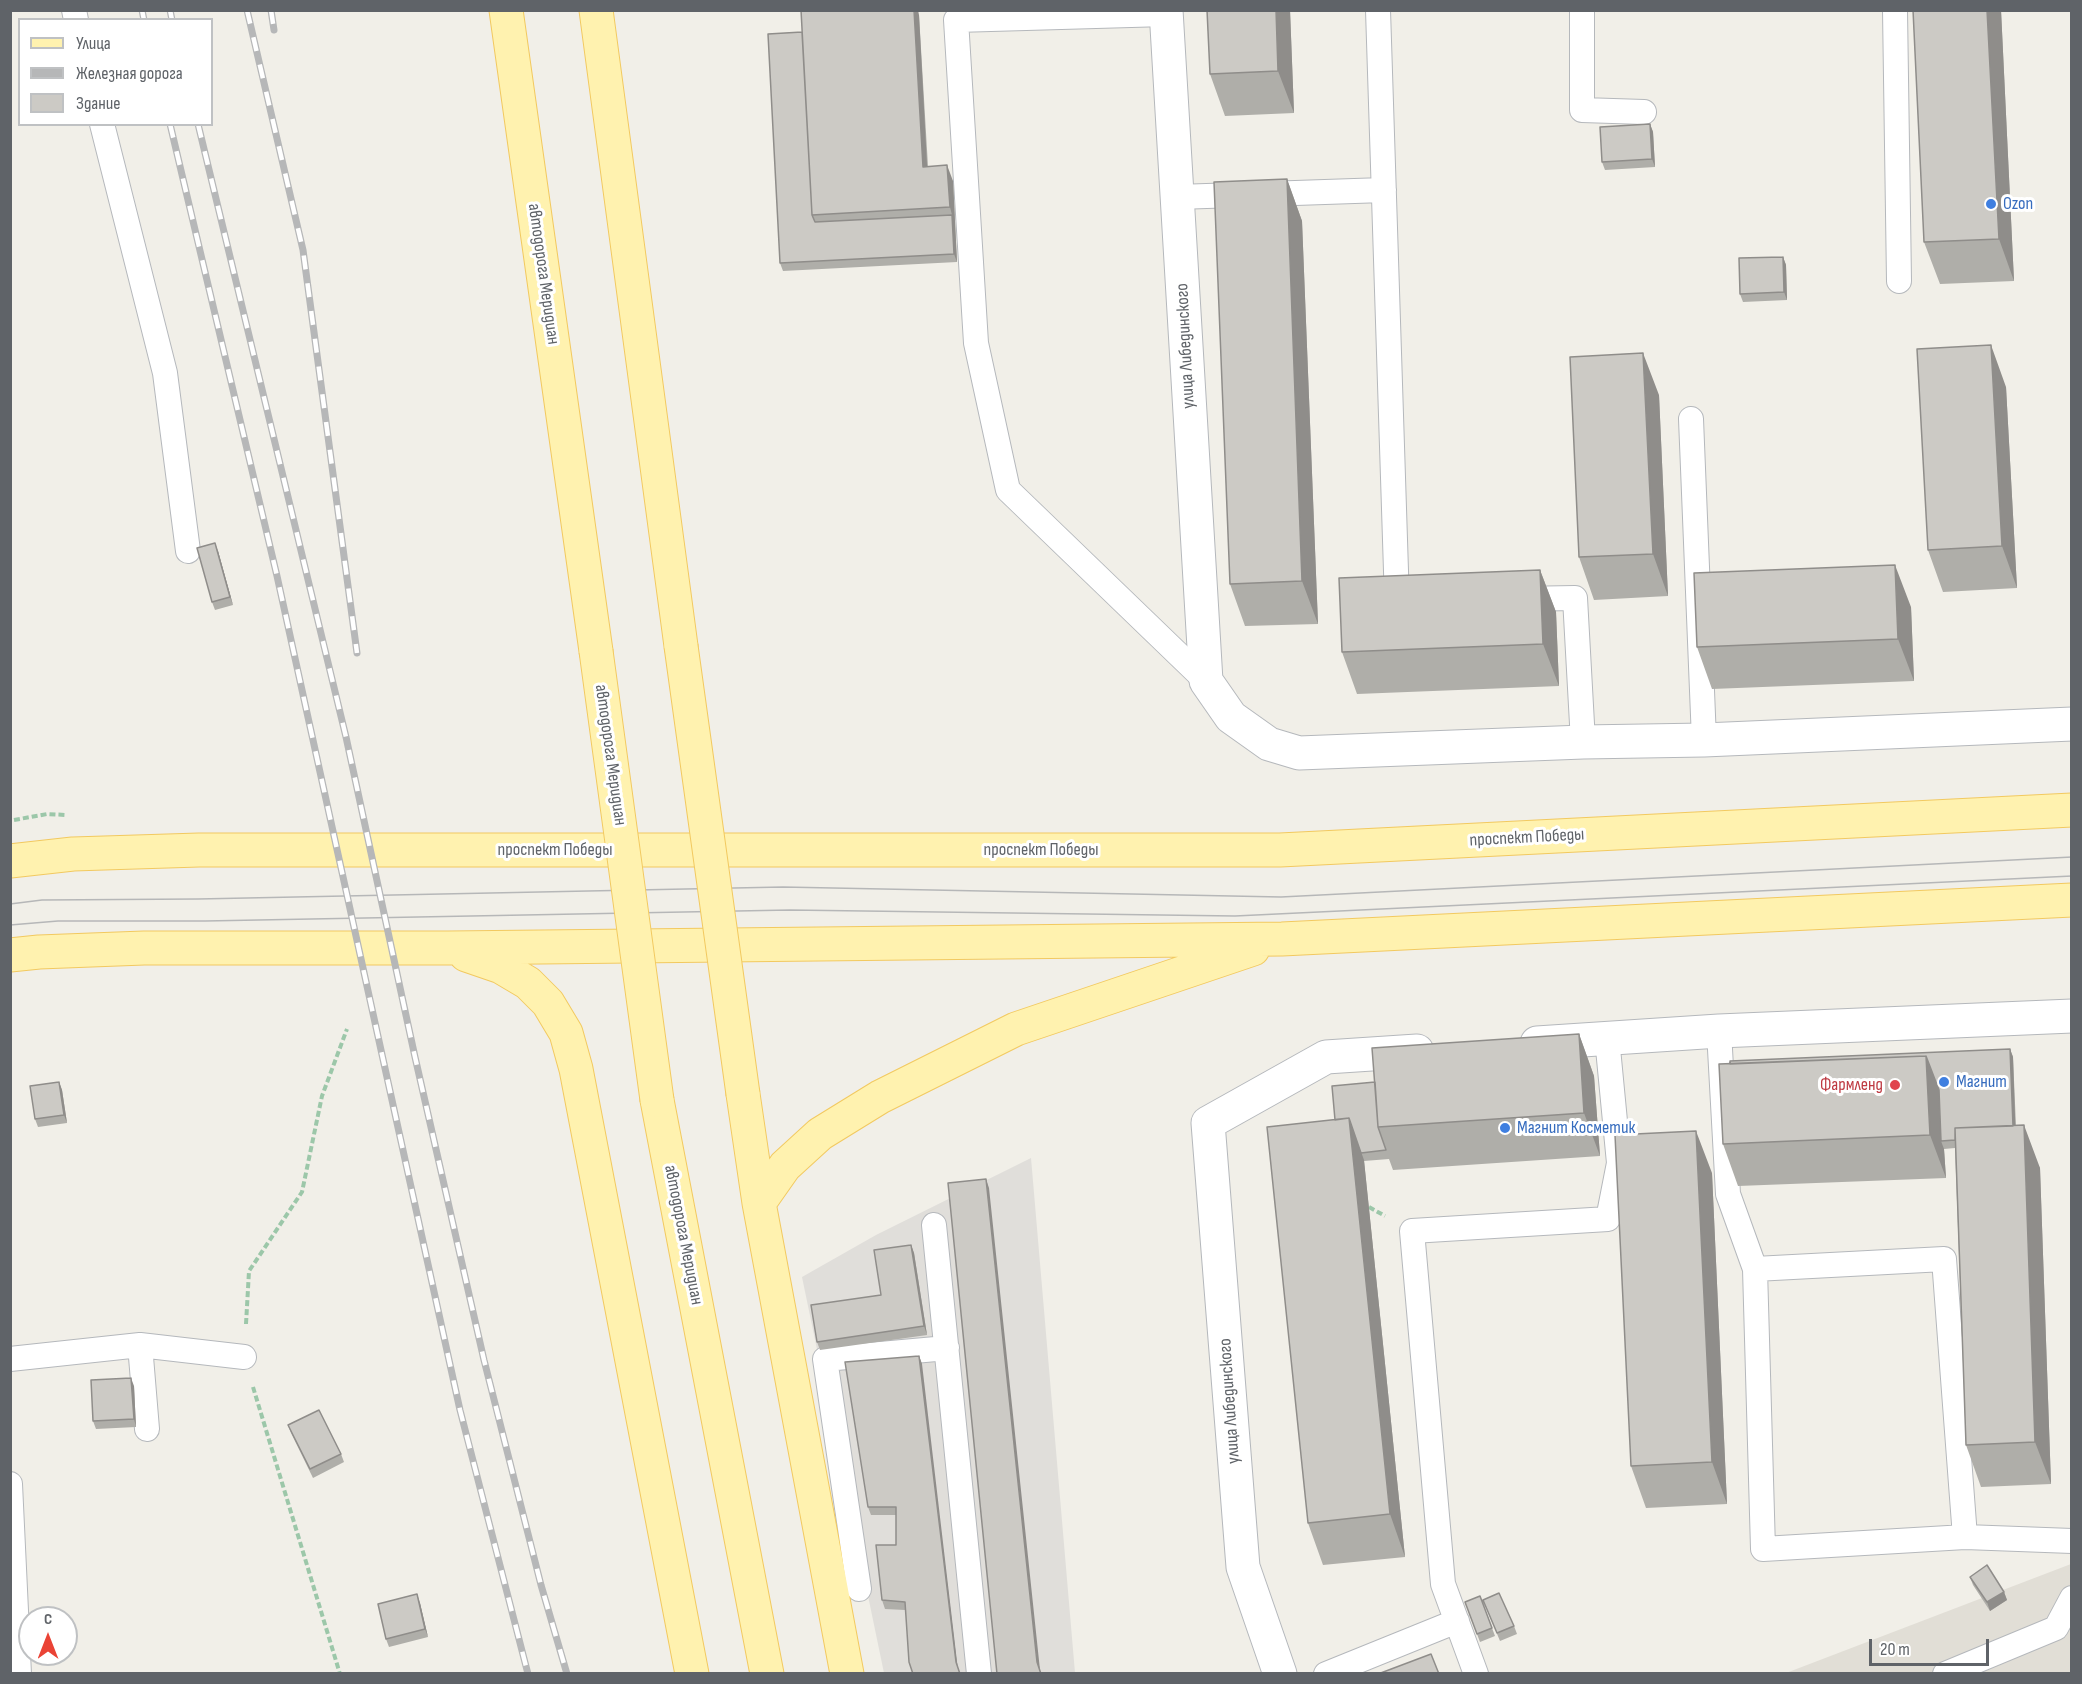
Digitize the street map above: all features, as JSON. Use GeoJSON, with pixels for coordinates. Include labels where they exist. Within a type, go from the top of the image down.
{"type":"FeatureCollection","features":[{"type":"Feature","properties":{"kind":"main road","name":"автодорога Меридиан"},"geometry":{"type":"LineString","coordinates":[[506,10],[657,1100],[767,1674]]}},
{"type":"Feature","properties":{"kind":"main road"},"geometry":{"type":"LineString","coordinates":[[596,10],[681,646],[759,1203],[848,1674]]}},
{"type":"Feature","properties":{"kind":"main road","name":"проспект Победы"},"geometry":{"type":"LineString","coordinates":[[10,861],[73,854],[199,850],[1280,850],[2072,810]]}},
{"type":"Feature","properties":{"kind":"main road"},"geometry":{"type":"LineString","coordinates":[[10,955],[144,948],[448,948],[1282,939],[2072,900]]}},
{"type":"Feature","properties":{"kind":"main road"},"geometry":{"type":"LineString","coordinates":[[759,1203],[785,1166],[820,1134],[901,1087],[1016,1029],[1282,939]]}},
{"type":"Feature","properties":{"kind":"main road"},"geometry":{"type":"LineString","coordinates":[[448,948],[501,967],[528,983],[548,1003],[566,1033],[576,1069],[692,1674]]}},
{"type":"Feature","properties":{"kind":"street","name":"улица Либединского"},"geometry":{"type":"LineString","coordinates":[[1166,12],[1206,681]]}},
{"type":"Feature","properties":{"kind":"street"},"geometry":{"type":"LineString","coordinates":[[1206,681],[1231,717],[1269,744],[1299,753],[1583,742],[1704,740],[2072,724]]}},
{"type":"Feature","properties":{"kind":"street"},"geometry":{"type":"LineString","coordinates":[[1514,1044],[1719,1030],[2072,1016]]}},
{"type":"Feature","properties":{"kind":"street","name":"улица Либединского"},"geometry":{"type":"LineString","coordinates":[[1280,1674],[1243,1567],[1208,1123],[1326,1057],[1443,1049]]}},
{"type":"Feature","properties":{"kind":"lane"},"geometry":{"type":"LineString","coordinates":[[1378,10],[1397,602],[1421,602]]}},
{"type":"Feature","properties":{"kind":"lane"},"geometry":{"type":"LineString","coordinates":[[1582,10],[1582,110],[1644,112]]}},
{"type":"Feature","properties":{"kind":"lane"},"geometry":{"type":"LineString","coordinates":[[1895,10],[1899,281]]}},
{"type":"Feature","properties":{"kind":"lane"},"geometry":{"type":"LineString","coordinates":[[1166,12],[956,20],[963,140],[976,343],[1008,490],[1206,681]]}},
{"type":"Feature","properties":{"kind":"lane"},"geometry":{"type":"LineString","coordinates":[[103,126],[165,373],[188,551]]}},
{"type":"Feature","properties":{"kind":"lane"},"geometry":{"type":"LineString","coordinates":[[1177,196],[1384,190]]}},
{"type":"Feature","properties":{"kind":"lane"},"geometry":{"type":"LineString","coordinates":[[1691,419],[1711,601],[1704,740]]}},
{"type":"Feature","properties":{"kind":"lane"},"geometry":{"type":"LineString","coordinates":[[1492,600],[1575,598],[1583,742]]}},
{"type":"Feature","properties":{"kind":"lane"},"geometry":{"type":"LineString","coordinates":[[1719,1030],[1728,1194],[1755,1269],[1763,1549],[1965,1537],[2072,1541]]}},
{"type":"Feature","properties":{"kind":"lane"},"geometry":{"type":"LineString","coordinates":[[1476,1674],[1443,1584],[1412,1231],[1608,1220],[1620,1163],[1607,1038]]}},
{"type":"Feature","properties":{"kind":"lane"},"geometry":{"type":"LineString","coordinates":[[934,1225],[979,1674]]}},
{"type":"Feature","properties":{"kind":"lane"},"geometry":{"type":"LineString","coordinates":[[1755,1269],[1944,1259],[1965,1537]]}},
{"type":"Feature","properties":{"kind":"lane"},"geometry":{"type":"LineString","coordinates":[[10,1359],[140,1345],[244,1357]]}},
{"type":"Feature","properties":{"kind":"lane"},"geometry":{"type":"LineString","coordinates":[[140,1345],[147,1429]]}},
{"type":"Feature","properties":{"kind":"lane"},"geometry":{"type":"LineString","coordinates":[[859,1589],[825,1359],[947,1348]]}},
{"type":"Feature","properties":{"kind":"lane"},"geometry":{"type":"LineString","coordinates":[[10,1484],[19,1674]]}},
{"type":"Feature","properties":{"kind":"lane"},"geometry":{"type":"LineString","coordinates":[[1945,1674],[2056,1629],[2072,1598]]}},
{"type":"Feature","properties":{"kind":"lane"},"geometry":{"type":"LineString","coordinates":[[1326,1674],[1457,1621]]}},
{"type":"Feature","properties":{"kind":"path"},"geometry":{"type":"LineString","coordinates":[[340,1674],[244,1357],[249,1271],[302,1192],[322,1096],[347,1029]]}},
{"type":"Feature","properties":{"kind":"shaded area"},"geometry":{"type":"Polygon","coordinates":[[[1031,1158],[1075,1673],[884,1673],[802,1277],[876,1235],[1031,1158]]]}},
{"type":"Feature","properties":{"kind":"shaded area"},"geometry":{"type":"Polygon","coordinates":[[[2071,1564],[2071,1673],[1786,1673],[2071,1564]]]}},
{"type":"Feature","properties":{"kind":"building"},"geometry":{"type":"Polygon","coordinates":[[[801,10],[914,10],[923,167],[947,165],[950,207],[812,215],[801,10]]]}},
{"type":"Feature","properties":{"kind":"building"},"geometry":{"type":"Polygon","coordinates":[[[1207,10],[1276,10],[1278,71],[1210,74],[1207,10]]]}},
{"type":"Feature","properties":{"kind":"building"},"geometry":{"type":"Polygon","coordinates":[[[1913,10],[1987,10],[1999,239],[1924,242],[1913,10]]]}},
{"type":"Feature","properties":{"kind":"building"},"geometry":{"type":"Polygon","coordinates":[[[802,32],[812,215],[815,222],[952,215],[954,254],[780,263],[768,34],[802,32]]]}},
{"type":"Feature","properties":{"kind":"building"},"geometry":{"type":"Polygon","coordinates":[[[1650,124],[1652,159],[1602,162],[1600,127],[1650,124]]]}},
{"type":"Feature","properties":{"kind":"building"},"geometry":{"type":"Polygon","coordinates":[[[1287,179],[1302,581],[1230,584],[1214,182],[1287,179]]]}},
{"type":"Feature","properties":{"kind":"building"},"geometry":{"type":"Polygon","coordinates":[[[1783,257],[1784,292],[1740,294],[1739,258],[1783,257]]]}},
{"type":"Feature","properties":{"kind":"building"},"geometry":{"type":"Polygon","coordinates":[[[1991,345],[2002,546],[1928,550],[1917,349],[1991,345]]]}},
{"type":"Feature","properties":{"kind":"building"},"geometry":{"type":"Polygon","coordinates":[[[1643,353],[1653,554],[1579,557],[1570,357],[1643,353]]]}},
{"type":"Feature","properties":{"kind":"building"},"geometry":{"type":"Polygon","coordinates":[[[215,543],[230,597],[212,602],[197,548],[215,543]]]}},
{"type":"Feature","properties":{"kind":"building"},"geometry":{"type":"Polygon","coordinates":[[[1895,565],[1898,639],[1697,647],[1694,573],[1895,565]]]}},
{"type":"Feature","properties":{"kind":"building"},"geometry":{"type":"Polygon","coordinates":[[[1540,570],[1543,644],[1342,652],[1339,578],[1540,570]]]}},
{"type":"Feature","properties":{"kind":"building"},"geometry":{"type":"Polygon","coordinates":[[[1579,1034],[1584,1113],[1378,1127],[1372,1048],[1579,1034]]]}},
{"type":"Feature","properties":{"kind":"building"},"geometry":{"type":"Polygon","coordinates":[[[2010,1049],[2013,1126],[1955,1128],[1955,1140],[1941,1141],[1939,1090],[1926,1056],[1730,1064],[1730,1061],[2010,1049]]]}},
{"type":"Feature","properties":{"kind":"building"},"geometry":{"type":"Polygon","coordinates":[[[1926,1056],[1930,1135],[1723,1144],[1719,1064],[1926,1056]]]}},
{"type":"Feature","properties":{"kind":"building"},"geometry":{"type":"Polygon","coordinates":[[[59,1082],[64,1115],[35,1119],[30,1086],[59,1082]]]}},
{"type":"Feature","properties":{"kind":"building"},"geometry":{"type":"Polygon","coordinates":[[[1375,1082],[1378,1127],[1386,1150],[1361,1153],[1349,1118],[1335,1120],[1332,1086],[1375,1082]]]}},
{"type":"Feature","properties":{"kind":"building"},"geometry":{"type":"Polygon","coordinates":[[[1349,1118],[1390,1514],[1308,1523],[1267,1127],[1349,1118]]]}},
{"type":"Feature","properties":{"kind":"building"},"geometry":{"type":"Polygon","coordinates":[[[2024,1125],[2035,1442],[1966,1445],[1955,1128],[2024,1125]]]}},
{"type":"Feature","properties":{"kind":"building"},"geometry":{"type":"Polygon","coordinates":[[[1696,1131],[1712,1462],[1631,1466],[1615,1135],[1696,1131]]]}},
{"type":"Feature","properties":{"kind":"building"},"geometry":{"type":"Polygon","coordinates":[[[986,1179],[1037,1662],[1041,1674],[997,1674],[948,1183],[986,1179]]]}},
{"type":"Feature","properties":{"kind":"building"},"geometry":{"type":"Polygon","coordinates":[[[911,1245],[924,1326],[817,1342],[811,1305],[881,1295],[874,1250],[911,1245]]]}},
{"type":"Feature","properties":{"kind":"building"},"geometry":{"type":"Polygon","coordinates":[[[919,1356],[956,1662],[960,1674],[913,1674],[909,1662],[905,1602],[882,1600],[876,1545],[896,1545],[896,1507],[868,1507],[845,1362],[919,1356]]]}},
{"type":"Feature","properties":{"kind":"building"},"geometry":{"type":"Polygon","coordinates":[[[131,1378],[134,1419],[93,1421],[91,1380],[131,1378]]]}},
{"type":"Feature","properties":{"kind":"building"},"geometry":{"type":"Polygon","coordinates":[[[319,1410],[341,1454],[310,1469],[288,1425],[319,1410]]]}},
{"type":"Feature","properties":{"kind":"building"},"geometry":{"type":"Polygon","coordinates":[[[1987,1565],[2004,1592],[1987,1602],[1970,1577],[1987,1565]]]}},
{"type":"Feature","properties":{"kind":"building"},"geometry":{"type":"Polygon","coordinates":[[[1499,1593],[1514,1626],[1497,1633],[1483,1600],[1499,1593]]]}},
{"type":"Feature","properties":{"kind":"building"},"geometry":{"type":"Polygon","coordinates":[[[417,1594],[425,1629],[386,1639],[378,1604],[417,1594]]]}},
{"type":"Feature","properties":{"kind":"building"},"geometry":{"type":"Polygon","coordinates":[[[1480,1596],[1492,1628],[1477,1634],[1465,1602],[1480,1596]]]}},
{"type":"Feature","properties":{"kind":"building"},"geometry":{"type":"Polygon","coordinates":[[[1431,1654],[1439,1674],[1378,1674],[1431,1654]]]}},
{"type":"Feature","properties":{"kind":"tram line"},"geometry":{"type":"LineString","coordinates":[[10,904],[42,900],[783,887],[1281,897],[2072,857]]}},
{"type":"Feature","properties":{"kind":"tram line"},"geometry":{"type":"LineString","coordinates":[[10,925],[58,921],[205,921],[790,910],[1235,916],[2072,876]]}},
{"type":"Feature","properties":{"kind":"railway"},"geometry":{"type":"LineString","coordinates":[[142,10],[144,18]]}},
{"type":"Feature","properties":{"kind":"railway"},"geometry":{"type":"LineString","coordinates":[[170,10],[172,18]]}},
{"type":"Feature","properties":{"kind":"railway"},"geometry":{"type":"LineString","coordinates":[[247,10],[303,250],[357,653]]}},
{"type":"Feature","properties":{"kind":"railway"},"geometry":{"type":"LineString","coordinates":[[271,10],[274,30]]}},
{"type":"Feature","properties":{"kind":"railway"},"geometry":{"type":"LineString","coordinates":[[170,126],[277,576],[460,1410],[528,1674]]}},
{"type":"Feature","properties":{"kind":"railway"},"geometry":{"type":"LineString","coordinates":[[198,126],[346,737],[415,1057],[484,1360],[541,1585],[567,1674]]}},
{"type":"Feature","properties":{"kind":"place","name":"Ozon"},"geometry":{"type":"Point","coordinates":[1991,204]}},
{"type":"Feature","properties":{"kind":"place","name":"Магнит"},"geometry":{"type":"Point","coordinates":[1944,1082]}},
{"type":"Feature","properties":{"kind":"place","name":"Фармленд"},"geometry":{"type":"Point","coordinates":[1895,1085]}},
{"type":"Feature","properties":{"kind":"place","name":"Магнит Косметик"},"geometry":{"type":"Point","coordinates":[1505,1128]}}]}
